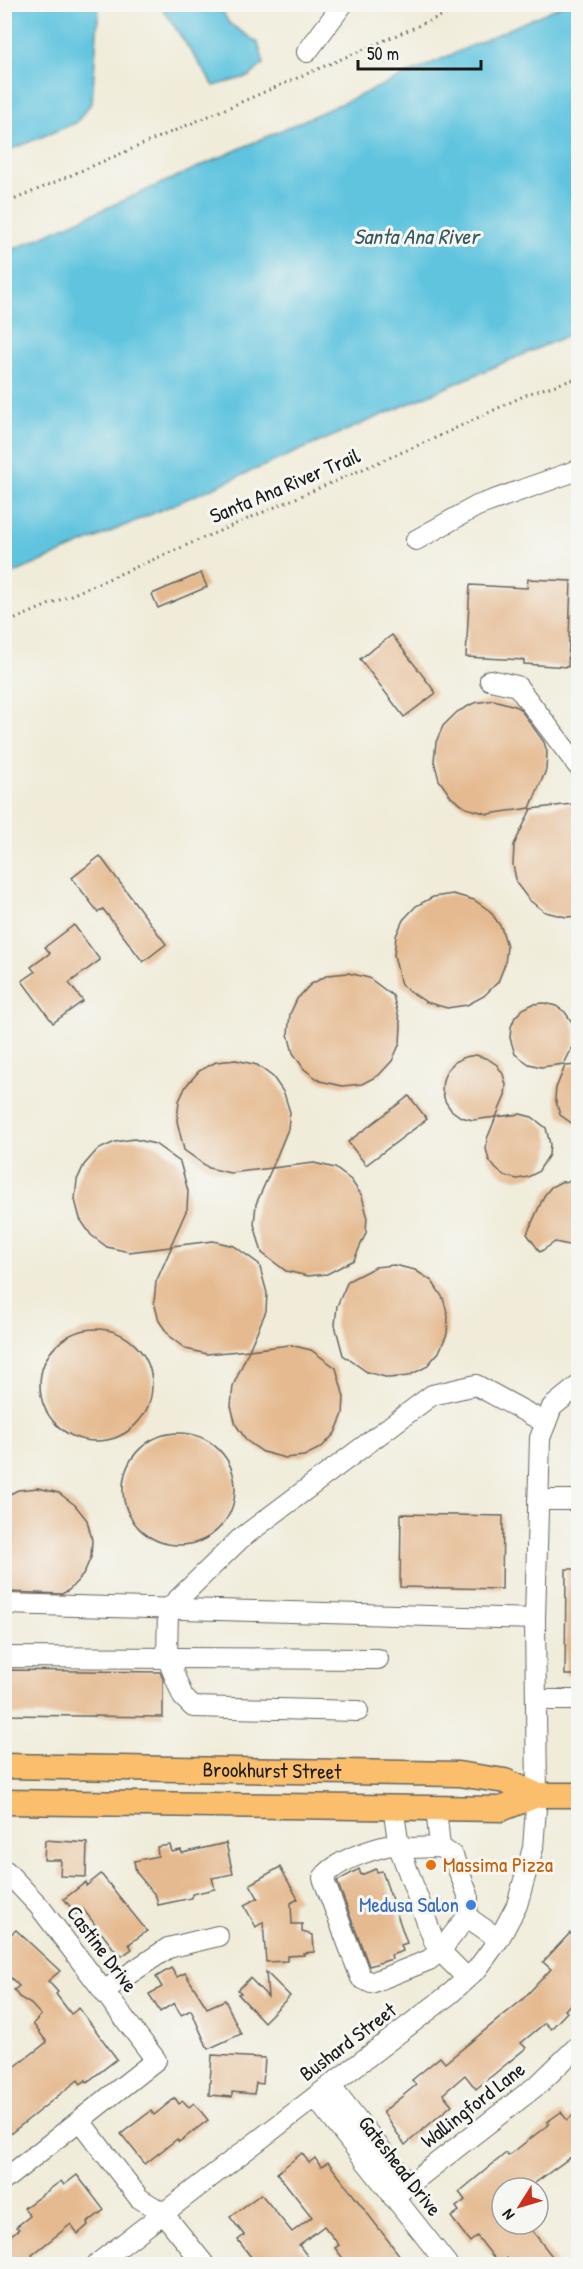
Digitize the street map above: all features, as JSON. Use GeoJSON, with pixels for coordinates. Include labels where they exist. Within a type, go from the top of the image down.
{"type":"FeatureCollection","features":[{"type":"Feature","properties":{"kind":"main road","name":"Brookhurst Street"},"geometry":{"type":"LineString","coordinates":[[4,1766],[458,1774],[505,1781],[537,1795]]}},
{"type":"Feature","properties":{"kind":"main road","name":"Brookhurst Street"},"geometry":{"type":"LineString","coordinates":[[4,1802],[501,1809],[537,1795],[579,1795]]}},
{"type":"Feature","properties":{"kind":"street"},"geometry":{"type":"LineString","coordinates":[[307,52],[344,4]]}},
{"type":"Feature","properties":{"kind":"street"},"geometry":{"type":"LineString","coordinates":[[416,540],[477,506],[579,470]]}},
{"type":"Feature","properties":{"kind":"street"},"geometry":{"type":"LineString","coordinates":[[490,680],[517,686],[579,766]]}},
{"type":"Feature","properties":{"kind":"street"},"geometry":{"type":"LineString","coordinates":[[358,1711],[193,1707],[183,1697],[167,1657],[168,1609],[240,1539],[432,1395],[476,1384],[546,1423],[552,1407],[579,1386]]}},
{"type":"Feature","properties":{"kind":"street","name":"Bushard Street"},"geometry":{"type":"LineString","coordinates":[[96,2265],[451,1993],[478,1968],[499,1939],[517,1905],[533,1848],[537,1795],[535,1619],[538,1500],[540,1438],[546,1423]]}},
{"type":"Feature","properties":{"kind":"street"},"geometry":{"type":"LineString","coordinates":[[538,1500],[579,1500]]}},
{"type":"Feature","properties":{"kind":"street"},"geometry":{"type":"LineString","coordinates":[[4,1604],[535,1619]]}},
{"type":"Feature","properties":{"kind":"street"},"geometry":{"type":"LineString","coordinates":[[4,1658],[378,1659]]}},
{"type":"Feature","properties":{"kind":"street"},"geometry":{"type":"LineString","coordinates":[[536,1700],[579,1700]]}},
{"type":"Feature","properties":{"kind":"street"},"geometry":{"type":"LineString","coordinates":[[393,1807],[399,1847],[440,1952],[467,1978]]}},
{"type":"Feature","properties":{"kind":"street"},"geometry":{"type":"LineString","coordinates":[[436,1808],[440,1847]]}},
{"type":"Feature","properties":{"kind":"street"},"geometry":{"type":"LineString","coordinates":[[390,1845],[440,1847],[453,1856],[468,1895],[467,1917],[440,1952],[429,1960],[371,1983],[361,1978],[323,1878],[329,1869],[390,1845]]}},
{"type":"Feature","properties":{"kind":"street","name":"Castine Drive"},"geometry":{"type":"LineString","coordinates":[[6,1871],[39,1906],[156,2060],[80,2121]]}},
{"type":"Feature","properties":{"kind":"street"},"geometry":{"type":"LineString","coordinates":[[467,1917],[499,1939]]}},
{"type":"Feature","properties":{"kind":"street"},"geometry":{"type":"LineString","coordinates":[[105,1990],[168,1948],[218,1936]]}},
{"type":"Feature","properties":{"kind":"street","name":"Wallingford Lane"},"geometry":{"type":"LineString","coordinates":[[393,2197],[540,2084],[579,2046]]}},
{"type":"Feature","properties":{"kind":"street","name":"Gateshead Drive"},"geometry":{"type":"LineString","coordinates":[[323,2091],[409,2185]]}},
{"type":"Feature","properties":{"kind":"street","name":"Gateshead Drive"},"geometry":{"type":"LineString","coordinates":[[323,2091],[393,2197],[447,2265]]}},
{"type":"Feature","properties":{"kind":"street"},"geometry":{"type":"LineString","coordinates":[[4,2180],[80,2121],[139,2198],[163,2213],[204,2265]]}},
{"type":"Feature","properties":{"kind":"path"},"geometry":{"type":"LineString","coordinates":[[4,204],[469,4]]}},
{"type":"Feature","properties":{"kind":"path","name":"Santa Ana River Trail"},"geometry":{"type":"LineString","coordinates":[[4,624],[435,438],[530,393],[579,378]]}},
{"type":"Feature","properties":{"kind":"water"},"geometry":{"type":"Polygon","coordinates":[[[5,4],[99,5],[92,102],[76,123],[5,152],[5,4]]]}},
{"type":"Feature","properties":{"kind":"water"},"geometry":{"type":"Polygon","coordinates":[[[160,5],[219,5],[229,23],[258,43],[264,63],[250,76],[214,86],[160,5]]]}},
{"type":"Feature","properties":{"kind":"water","name":"Santa Ana River"},"geometry":{"type":"Polygon","coordinates":[[[563,5],[578,5],[578,331],[5,577],[5,253],[563,5]]]}},
{"type":"Feature","properties":{"kind":"building"},"geometry":{"type":"Polygon","coordinates":[[[201,573],[207,587],[158,608],[152,594],[201,573]]]}},
{"type":"Feature","properties":{"kind":"building"},"geometry":{"type":"Polygon","coordinates":[[[528,579],[571,581],[568,667],[524,664],[524,660],[466,657],[470,585],[527,588],[528,579]]]}},
{"type":"Feature","properties":{"kind":"building"},"geometry":{"type":"Polygon","coordinates":[[[392,635],[436,693],[404,717],[360,659],[392,635]]]}},
{"type":"Feature","properties":{"kind":"building"},"geometry":{"type":"Polygon","coordinates":[[[494,700],[520,709],[544,742],[547,752],[546,770],[530,808],[488,814],[466,808],[451,797],[439,780],[434,761],[436,742],[443,726],[457,712],[474,703],[494,700]]]}},
{"type":"Feature","properties":{"kind":"building"},"geometry":{"type":"Polygon","coordinates":[[[572,804],[579,806],[579,916],[566,917],[545,912],[529,900],[517,884],[513,865],[514,845],[531,809],[572,804]]]}},
{"type":"Feature","properties":{"kind":"building"},"geometry":{"type":"Polygon","coordinates":[[[100,856],[166,944],[143,962],[103,909],[98,912],[72,878],[100,856]]]}},
{"type":"Feature","properties":{"kind":"building"},"geometry":{"type":"Polygon","coordinates":[[[453,894],[474,900],[490,911],[501,927],[507,946],[505,964],[498,982],[484,996],[467,1005],[447,1008],[426,1002],[401,985],[394,955],[396,936],[403,920],[416,906],[433,897],[453,894]]]}},
{"type":"Feature","properties":{"kind":"building"},"geometry":{"type":"Polygon","coordinates":[[[74,925],[100,960],[69,983],[83,1001],[53,1023],[22,981],[35,972],[31,967],[50,953],[45,947],[74,925]]]}},
{"type":"Feature","properties":{"kind":"building"},"geometry":{"type":"Polygon","coordinates":[[[348,973],[369,978],[393,996],[401,1025],[400,1043],[392,1061],[379,1075],[362,1084],[342,1086],[320,1081],[304,1069],[293,1053],[288,1034],[290,1014],[297,999],[311,984],[328,975],[348,973]]]}},
{"type":"Feature","properties":{"kind":"building"},"geometry":{"type":"Polygon","coordinates":[[[544,1003],[556,1006],[565,1012],[572,1022],[575,1032],[574,1044],[564,1064],[541,1067],[529,1064],[515,1054],[510,1038],[515,1017],[523,1009],[533,1004],[544,1003]]]}},
{"type":"Feature","properties":{"kind":"building"},"geometry":{"type":"Polygon","coordinates":[[[476,1055],[497,1065],[503,1074],[506,1085],[505,1096],[496,1117],[473,1120],[461,1117],[451,1110],[445,1101],[442,1090],[447,1070],[455,1062],[476,1055]]]}},
{"type":"Feature","properties":{"kind":"building"},"geometry":{"type":"Polygon","coordinates":[[[236,1060],[257,1065],[273,1077],[284,1093],[290,1112],[288,1129],[272,1168],[230,1173],[209,1168],[184,1150],[177,1121],[179,1101],[186,1086],[199,1071],[216,1062],[236,1060]]]}},
{"type":"Feature","properties":{"kind":"building"},"geometry":{"type":"Polygon","coordinates":[[[579,1065],[579,1128],[560,1115],[555,1098],[556,1088],[565,1066],[579,1065]]]}},
{"type":"Feature","properties":{"kind":"building"},"geometry":{"type":"Polygon","coordinates":[[[409,1096],[427,1119],[366,1165],[348,1142],[409,1096]]]}},
{"type":"Feature","properties":{"kind":"building"},"geometry":{"type":"Polygon","coordinates":[[[520,1114],[532,1117],[546,1128],[550,1144],[549,1155],[538,1172],[517,1179],[505,1176],[496,1169],[489,1160],[486,1149],[487,1139],[496,1117],[520,1114]]]}},
{"type":"Feature","properties":{"kind":"building"},"geometry":{"type":"Polygon","coordinates":[[[134,1139],[155,1144],[180,1162],[188,1191],[187,1209],[170,1247],[129,1252],[107,1247],[91,1235],[80,1219],[75,1200],[77,1180],[84,1165],[97,1150],[115,1142],[134,1139]]]}},
{"type":"Feature","properties":{"kind":"building"},"geometry":{"type":"Polygon","coordinates":[[[314,1163],[335,1168],[351,1180],[362,1196],[367,1215],[366,1233],[354,1260],[327,1274],[308,1276],[286,1271],[262,1253],[254,1224],[256,1204],[272,1168],[314,1163]]]}},
{"type":"Feature","properties":{"kind":"building"},"geometry":{"type":"Polygon","coordinates":[[[561,1182],[579,1183],[579,1244],[569,1245],[555,1242],[540,1252],[527,1234],[544,1196],[551,1187],[561,1182]]]}},
{"type":"Feature","properties":{"kind":"building"},"geometry":{"type":"Polygon","coordinates":[[[213,1241],[234,1246],[259,1264],[267,1293],[266,1311],[249,1350],[207,1354],[186,1349],[170,1337],[159,1321],[154,1302],[156,1282],[172,1246],[213,1241]]]}},
{"type":"Feature","properties":{"kind":"building"},"geometry":{"type":"Polygon","coordinates":[[[394,1265],[415,1270],[432,1281],[443,1298],[448,1316],[447,1334],[439,1352],[426,1367],[408,1376],[389,1378],[367,1372],[343,1355],[335,1325],[337,1306],[348,1281],[375,1267],[394,1265]]]}},
{"type":"Feature","properties":{"kind":"building"},"geometry":{"type":"Polygon","coordinates":[[[96,1329],[117,1333],[136,1345],[148,1364],[152,1385],[148,1406],[136,1425],[117,1437],[96,1441],[75,1437],[56,1425],[44,1406],[40,1385],[44,1364],[56,1345],[75,1333],[96,1329]]]}},
{"type":"Feature","properties":{"kind":"building"},"geometry":{"type":"Polygon","coordinates":[[[290,1345],[311,1350],[336,1368],[344,1397],[343,1414],[335,1433],[322,1447],[304,1456],[285,1458],[263,1452],[247,1441],[236,1425],[231,1406],[233,1386],[249,1350],[290,1345]]]}},
{"type":"Feature","properties":{"kind":"building"},"geometry":{"type":"Polygon","coordinates":[[[179,1433],[200,1437],[219,1449],[231,1468],[235,1489],[231,1510],[219,1529],[200,1541],[179,1545],[158,1541],[139,1529],[127,1510],[123,1489],[127,1468],[139,1449],[158,1437],[179,1433]]]}},
{"type":"Feature","properties":{"kind":"building"},"geometry":{"type":"Polygon","coordinates":[[[38,1488],[59,1493],[75,1505],[87,1520],[92,1540],[91,1557],[83,1575],[62,1594],[6,1592],[4,1497],[18,1490],[38,1488]]]}},
{"type":"Feature","properties":{"kind":"building"},"geometry":{"type":"Polygon","coordinates":[[[401,1514],[503,1516],[502,1589],[400,1587],[401,1514]]]}},
{"type":"Feature","properties":{"kind":"building"},"geometry":{"type":"Polygon","coordinates":[[[566,1569],[579,1569],[579,1675],[565,1675],[566,1569]]]}},
{"type":"Feature","properties":{"kind":"building"},"geometry":{"type":"Polygon","coordinates":[[[4,1670],[160,1672],[163,1679],[163,1717],[4,1715],[4,1670]]]}},
{"type":"Feature","properties":{"kind":"building"},"geometry":{"type":"Polygon","coordinates":[[[45,1840],[87,1843],[86,1877],[60,1876],[61,1860],[44,1860],[45,1840]]]}},
{"type":"Feature","properties":{"kind":"building"},"geometry":{"type":"Polygon","coordinates":[[[226,1843],[233,1874],[212,1878],[215,1889],[192,1894],[192,1898],[158,1905],[156,1896],[136,1872],[134,1861],[158,1856],[157,1847],[170,1845],[172,1852],[181,1850],[182,1853],[226,1843]]]}},
{"type":"Feature","properties":{"kind":"building"},"geometry":{"type":"Polygon","coordinates":[[[280,1867],[298,1899],[291,1903],[292,1924],[302,1924],[302,1932],[313,1935],[314,1952],[287,1956],[287,1961],[266,1962],[263,1922],[256,1927],[244,1905],[258,1898],[250,1884],[280,1867]]]}},
{"type":"Feature","properties":{"kind":"building"},"geometry":{"type":"Polygon","coordinates":[[[359,1869],[361,1875],[376,1869],[377,1872],[382,1871],[407,1943],[401,1945],[403,1951],[391,1955],[392,1959],[369,1966],[337,1881],[359,1869]]]}},
{"type":"Feature","properties":{"kind":"building"},"geometry":{"type":"Polygon","coordinates":[[[101,1874],[147,1931],[129,1944],[132,1949],[122,1956],[119,1952],[117,1953],[83,1909],[76,1914],[64,1899],[101,1874]]]}},
{"type":"Feature","properties":{"kind":"building"},"geometry":{"type":"Polygon","coordinates":[[[16,1930],[60,1971],[48,1981],[58,1992],[56,1994],[71,2014],[79,2008],[117,2059],[87,2082],[86,2080],[81,2084],[78,2080],[10,2134],[4,2127],[4,2075],[47,2042],[33,2024],[41,2015],[31,2004],[19,1997],[14,1990],[19,1986],[4,1971],[4,1940],[16,1930]]]}},
{"type":"Feature","properties":{"kind":"building"},"geometry":{"type":"Polygon","coordinates":[[[570,1933],[579,1941],[579,1995],[565,2010],[567,2012],[551,2029],[545,2023],[521,2043],[526,2048],[476,2089],[465,2075],[443,2094],[452,2105],[405,2145],[383,2112],[416,2085],[412,2080],[440,2057],[445,2063],[522,2000],[551,1969],[543,1962],[570,1933]]]}},
{"type":"Feature","properties":{"kind":"building"},"geometry":{"type":"Polygon","coordinates":[[[171,1968],[177,1977],[185,1973],[207,2008],[225,2000],[241,2034],[208,2049],[191,2010],[181,2015],[174,2003],[160,2012],[149,1994],[162,1987],[156,1977],[171,1968]]]}},
{"type":"Feature","properties":{"kind":"building"},"geometry":{"type":"Polygon","coordinates":[[[266,1972],[290,1996],[264,2022],[238,1994],[241,1993],[238,1990],[250,1978],[268,1997],[266,1972]]]}},
{"type":"Feature","properties":{"kind":"building"},"geometry":{"type":"Polygon","coordinates":[[[212,2055],[265,2058],[263,2084],[256,2083],[254,2094],[232,2092],[232,2097],[209,2095],[212,2055]]]}},
{"type":"Feature","properties":{"kind":"building"},"geometry":{"type":"Polygon","coordinates":[[[175,2098],[179,2104],[183,2101],[189,2107],[194,2103],[208,2120],[179,2142],[177,2139],[145,2164],[121,2134],[151,2111],[154,2115],[175,2098]]]}},
{"type":"Feature","properties":{"kind":"building"},"geometry":{"type":"Polygon","coordinates":[[[579,2111],[579,2151],[545,2176],[490,2176],[490,2236],[536,2236],[559,2265],[512,2265],[507,2258],[499,2264],[477,2236],[470,2242],[451,2217],[459,2211],[456,2207],[465,2200],[459,2192],[506,2153],[508,2156],[549,2124],[547,2122],[561,2112],[567,2120],[579,2111]]]}},
{"type":"Feature","properties":{"kind":"building"},"geometry":{"type":"Polygon","coordinates":[[[302,2153],[309,2163],[315,2158],[321,2167],[328,2162],[407,2265],[348,2265],[335,2248],[339,2245],[324,2226],[299,2245],[314,2265],[257,2265],[238,2240],[244,2235],[230,2217],[261,2194],[292,2232],[312,2217],[277,2173],[302,2153]]]}},
{"type":"Feature","properties":{"kind":"building"},"geometry":{"type":"Polygon","coordinates":[[[77,2175],[104,2210],[87,2223],[88,2225],[78,2234],[71,2224],[32,2255],[33,2257],[24,2265],[4,2265],[4,2240],[19,2229],[16,2227],[30,2216],[24,2208],[61,2181],[64,2185],[77,2175]]]}},
{"type":"Feature","properties":{"kind":"place","name":"Massima Pizza"},"geometry":{"type":"Point","coordinates":[431,1865]}},
{"type":"Feature","properties":{"kind":"place","name":"Medusa Salon"},"geometry":{"type":"Point","coordinates":[471,1905]}}]}
